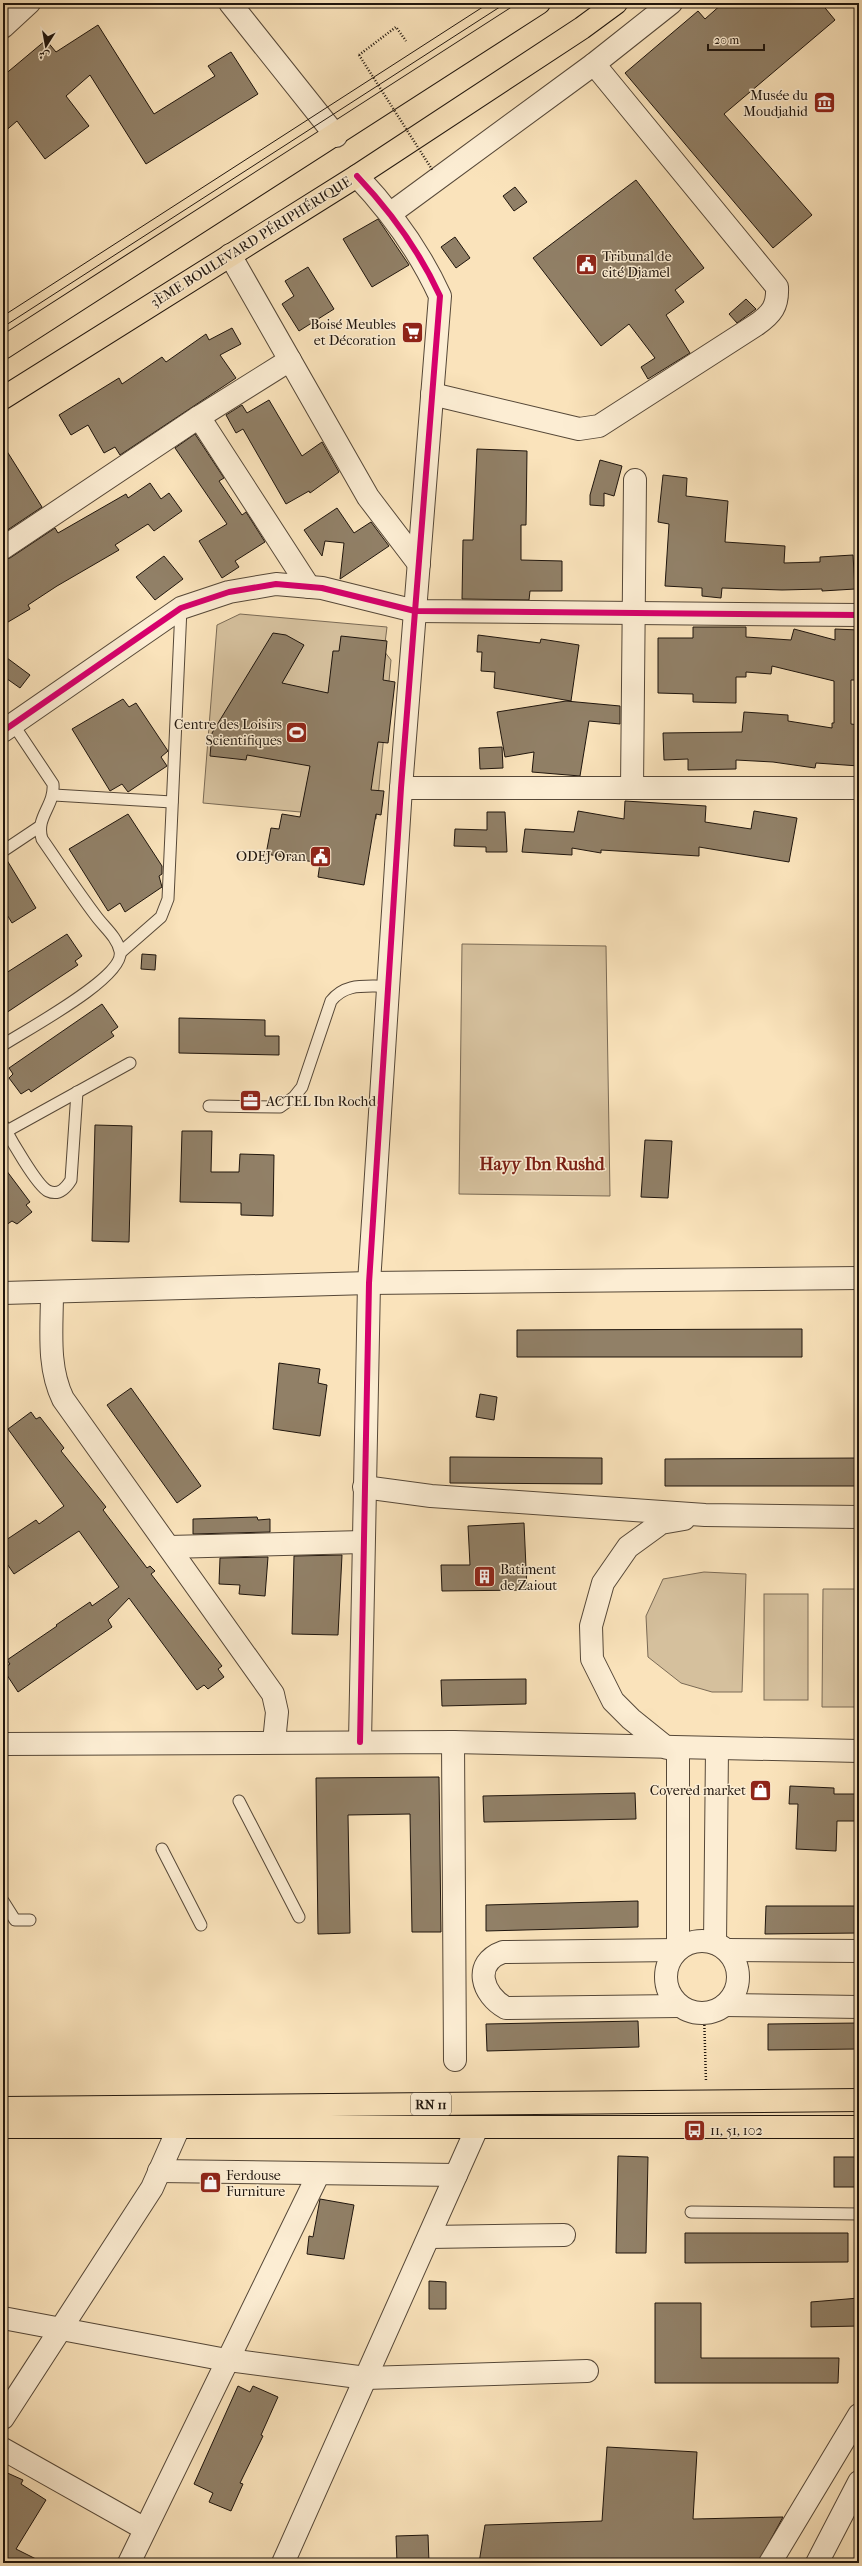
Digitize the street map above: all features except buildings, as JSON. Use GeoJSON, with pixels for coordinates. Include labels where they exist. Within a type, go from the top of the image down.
{"type":"FeatureCollection","features":[{"type":"Feature","properties":{"kind":"highway"},"geometry":{"type":"LineString","coordinates":[[3,348],[336,136],[539,3]]}},
{"type":"Feature","properties":{"kind":"highway","name":"3ÈME BOULEVARD PÉRIPHÉRIQUE"},"geometry":{"type":"LineString","coordinates":[[3,398],[357,176],[582,28],[616,3]]}},
{"type":"Feature","properties":{"kind":"highway","name":"RN 11"},"geometry":{"type":"LineString","coordinates":[[3,2108],[859,2100]]}},
{"type":"Feature","properties":{"kind":"highway","name":"RN 11"},"geometry":{"type":"LineString","coordinates":[[3,2127],[859,2127]]}},
{"type":"Feature","properties":{"kind":"street"},"geometry":{"type":"LineString","coordinates":[[3,26],[29,3]]}},
{"type":"Feature","properties":{"kind":"street"},"geometry":{"type":"LineString","coordinates":[[230,3],[336,136]]}},
{"type":"Feature","properties":{"kind":"street"},"geometry":{"type":"LineString","coordinates":[[391,213],[594,64],[671,3]]}},
{"type":"Feature","properties":{"kind":"street"},"geometry":{"type":"LineString","coordinates":[[432,394],[579,429],[599,426],[756,325],[771,314],[778,301],[778,287],[594,64]]}},
{"type":"Feature","properties":{"kind":"street"},"geometry":{"type":"LineString","coordinates":[[357,176],[391,213],[431,276],[440,296],[401,788],[369,1283],[360,1742]]}},
{"type":"Feature","properties":{"kind":"street"},"geometry":{"type":"LineString","coordinates":[[230,256],[368,497],[419,564]]}},
{"type":"Feature","properties":{"kind":"street"},"geometry":{"type":"LineString","coordinates":[[3,548],[199,417],[290,360]]}},
{"type":"Feature","properties":{"kind":"street"},"geometry":{"type":"LineString","coordinates":[[199,417],[309,587]]}},
{"type":"Feature","properties":{"kind":"street"},"geometry":{"type":"LineString","coordinates":[[632,788],[635,480]]}},
{"type":"Feature","properties":{"kind":"street"},"geometry":{"type":"LineString","coordinates":[[8,727],[181,608],[229,592],[268,585],[322,588],[415,611],[859,615]]}},
{"type":"Feature","properties":{"kind":"street"},"geometry":{"type":"LineString","coordinates":[[401,788],[859,788]]}},
{"type":"Feature","properties":{"kind":"street"},"geometry":{"type":"LineString","coordinates":[[3,1293],[369,1283],[859,1278]]}},
{"type":"Feature","properties":{"kind":"street"},"geometry":{"type":"LineString","coordinates":[[52,1292],[52,1363],[54,1382],[63,1399],[273,1694],[277,1712],[274,1742]]}},
{"type":"Feature","properties":{"kind":"street"},"geometry":{"type":"LineString","coordinates":[[364,1487],[431,1496],[705,1515],[859,1517]]}},
{"type":"Feature","properties":{"kind":"street"},"geometry":{"type":"LineString","coordinates":[[673,1748],[630,1719],[613,1701],[592,1660],[591,1626],[603,1583],[628,1546],[661,1524],[705,1515]]}},
{"type":"Feature","properties":{"kind":"street"},"geometry":{"type":"LineString","coordinates":[[169,1548],[363,1542]]}},
{"type":"Feature","properties":{"kind":"street"},"geometry":{"type":"LineString","coordinates":[[453,1742],[455,2060]]}},
{"type":"Feature","properties":{"kind":"street"},"geometry":{"type":"LineString","coordinates":[[3,1744],[453,1742],[859,1751]]}},
{"type":"Feature","properties":{"kind":"street"},"geometry":{"type":"LineString","coordinates":[[673,1748],[677,1950],[669,1960],[666,1972],[666,1985],[671,1996],[679,2006]]}},
{"type":"Feature","properties":{"kind":"street"},"geometry":{"type":"LineString","coordinates":[[717,1749],[721,1947],[734,1960],[738,1972],[738,1984],[733,1995],[725,2005]]}},
{"type":"Feature","properties":{"kind":"street"},"geometry":{"type":"LineString","coordinates":[[859,1951],[721,1947],[696,1941],[677,1950],[503,1952],[492,1956],[486,1965],[483,1977],[486,1989],[495,2002],[506,2008],[679,2006],[691,2011],[704,2013],[725,2005],[859,2007]]}},
{"type":"Feature","properties":{"kind":"street"},"geometry":{"type":"LineString","coordinates":[[3,2418],[152,2188],[179,2127]]}},
{"type":"Feature","properties":{"kind":"street"},"geometry":{"type":"LineString","coordinates":[[283,2563],[477,2128]]}},
{"type":"Feature","properties":{"kind":"street"},"geometry":{"type":"LineString","coordinates":[[159,2172],[318,2175],[456,2175]]}},
{"type":"Feature","properties":{"kind":"street"},"geometry":{"type":"LineString","coordinates":[[129,2563],[318,2175]]}},
{"type":"Feature","properties":{"kind":"street"},"geometry":{"type":"LineString","coordinates":[[429,2237],[564,2235]]}},
{"type":"Feature","properties":{"kind":"street"},"geometry":{"type":"LineString","coordinates":[[3,2318],[59,2330],[227,2360],[366,2378],[587,2371]]}},
{"type":"Feature","properties":{"kind":"street"},"geometry":{"type":"LineString","coordinates":[[770,2563],[859,2415]]}},
{"type":"Feature","properties":{"kind":"street"},"geometry":{"type":"LineString","coordinates":[[3,2448],[145,2528]]}},
{"type":"Feature","properties":{"kind":"street"},"geometry":{"type":"LineString","coordinates":[[817,2563],[859,2482]]}},
{"type":"Feature","properties":{"kind":"lane"},"geometry":{"type":"LineString","coordinates":[[3,1045],[102,982],[118,962],[121,952],[161,918],[168,900],[181,608]]}},
{"type":"Feature","properties":{"kind":"lane"},"geometry":{"type":"LineString","coordinates":[[8,727],[48,774],[53,784],[54,795],[41,818],[39,827],[42,839],[96,917],[115,940],[121,952]]}},
{"type":"Feature","properties":{"kind":"lane"},"geometry":{"type":"LineString","coordinates":[[54,795],[172,802]]}},
{"type":"Feature","properties":{"kind":"lane"},"geometry":{"type":"LineString","coordinates":[[3,851],[39,827]]}},
{"type":"Feature","properties":{"kind":"lane"},"geometry":{"type":"LineString","coordinates":[[209,1106],[280,1107],[294,1097],[302,1087],[331,1001],[338,992],[345,988],[388,986]]}},
{"type":"Feature","properties":{"kind":"lane"},"geometry":{"type":"LineString","coordinates":[[77,1092],[71,1180],[65,1189],[58,1192],[48,1191],[38,1182],[5,1128],[77,1092],[130,1063]]}},
{"type":"Feature","properties":{"kind":"lane"},"geometry":{"type":"LineString","coordinates":[[238,1801],[299,1917]]}},
{"type":"Feature","properties":{"kind":"lane"},"geometry":{"type":"LineString","coordinates":[[162,1849],[201,1925]]}},
{"type":"Feature","properties":{"kind":"lane"},"geometry":{"type":"LineString","coordinates":[[3,1901],[15,1920],[30,1920]]}},
{"type":"Feature","properties":{"kind":"lane"},"geometry":{"type":"LineString","coordinates":[[691,2212],[859,2214]]}},
{"type":"Feature","properties":{"kind":"path"},"geometry":{"type":"LineString","coordinates":[[406,42],[396,27],[359,55],[433,171]]}},
{"type":"Feature","properties":{"kind":"path"},"geometry":{"type":"LineString","coordinates":[[704,2013],[706,2102]]}},
{"type":"Feature","properties":{"kind":"shaded area","name":"Centre des Loisirs Scientifiques"},"geometry":{"type":"Polygon","coordinates":[[[240,614],[387,627],[384,651],[391,660],[376,819],[203,803],[217,625],[240,614]]]}},
{"type":"Feature","properties":{"kind":"shaded area"},"geometry":{"type":"Polygon","coordinates":[[[462,944],[606,946],[610,1196],[459,1194],[462,944]]]}},
{"type":"Feature","properties":{"kind":"shaded area"},"geometry":{"type":"Polygon","coordinates":[[[704,1572],[746,1574],[742,1692],[712,1692],[681,1683],[648,1657],[646,1616],[663,1579],[704,1572]]]}},
{"type":"Feature","properties":{"kind":"shaded area"},"geometry":{"type":"Polygon","coordinates":[[[823,1589],[859,1589],[859,1707],[822,1707],[823,1589]]]}},
{"type":"Feature","properties":{"kind":"shaded area"},"geometry":{"type":"Polygon","coordinates":[[[764,1594],[808,1594],[808,1700],[764,1700],[764,1594]]]}},
{"type":"Feature","properties":{"kind":"tram line"},"geometry":{"type":"LineString","coordinates":[[3,316],[489,3]]}},
{"type":"Feature","properties":{"kind":"tram line"},"geometry":{"type":"LineString","coordinates":[[3,327],[506,3]]}},
{"type":"Feature","properties":{"kind":"cycle path"},"geometry":{"type":"LineString","coordinates":[[357,176],[381,203],[403,232],[423,263],[440,296],[401,788],[369,1283],[360,1742]]}},
{"type":"Feature","properties":{"kind":"cycle path"},"geometry":{"type":"LineString","coordinates":[[3,731],[181,608],[229,592],[276,584],[322,588],[415,611],[859,615]]}},
{"type":"Feature","properties":{"kind":"place","name":"Musée du Moudjahid"},"geometry":{"type":"Point","coordinates":[824,103]}},
{"type":"Feature","properties":{"kind":"place","name":"Tribunal de cité Djamel"},"geometry":{"type":"Point","coordinates":[586,264]}},
{"type":"Feature","properties":{"kind":"place","name":"Boisé Meubles et Décoration"},"geometry":{"type":"Point","coordinates":[412,332]}},
{"type":"Feature","properties":{"kind":"place","name":"Centre des Loisirs Scientifiques"},"geometry":{"type":"Point","coordinates":[297,732]}},
{"type":"Feature","properties":{"kind":"place","name":"ODEJ Oran"},"geometry":{"type":"Point","coordinates":[321,856]}},
{"type":"Feature","properties":{"kind":"place","name":"ACTEL Ibn Rochd"},"geometry":{"type":"Point","coordinates":[251,1101]}},
{"type":"Feature","properties":{"kind":"place","name":"Batiment de Zaiout"},"geometry":{"type":"Point","coordinates":[484,1577]}},
{"type":"Feature","properties":{"kind":"place","name":"Covered market"},"geometry":{"type":"Point","coordinates":[761,1790]}},
{"type":"Feature","properties":{"kind":"place","name":"11, 51, 102"},"geometry":{"type":"Point","coordinates":[694,2130]}},
{"type":"Feature","properties":{"kind":"place","name":"Ferdouse Furniture"},"geometry":{"type":"Point","coordinates":[211,2183]}},
{"type":"Feature","properties":{"kind":"district","name":"Hayy Ibn Rushd"},"geometry":{"type":"Point","coordinates":[542,1164]}}]}
